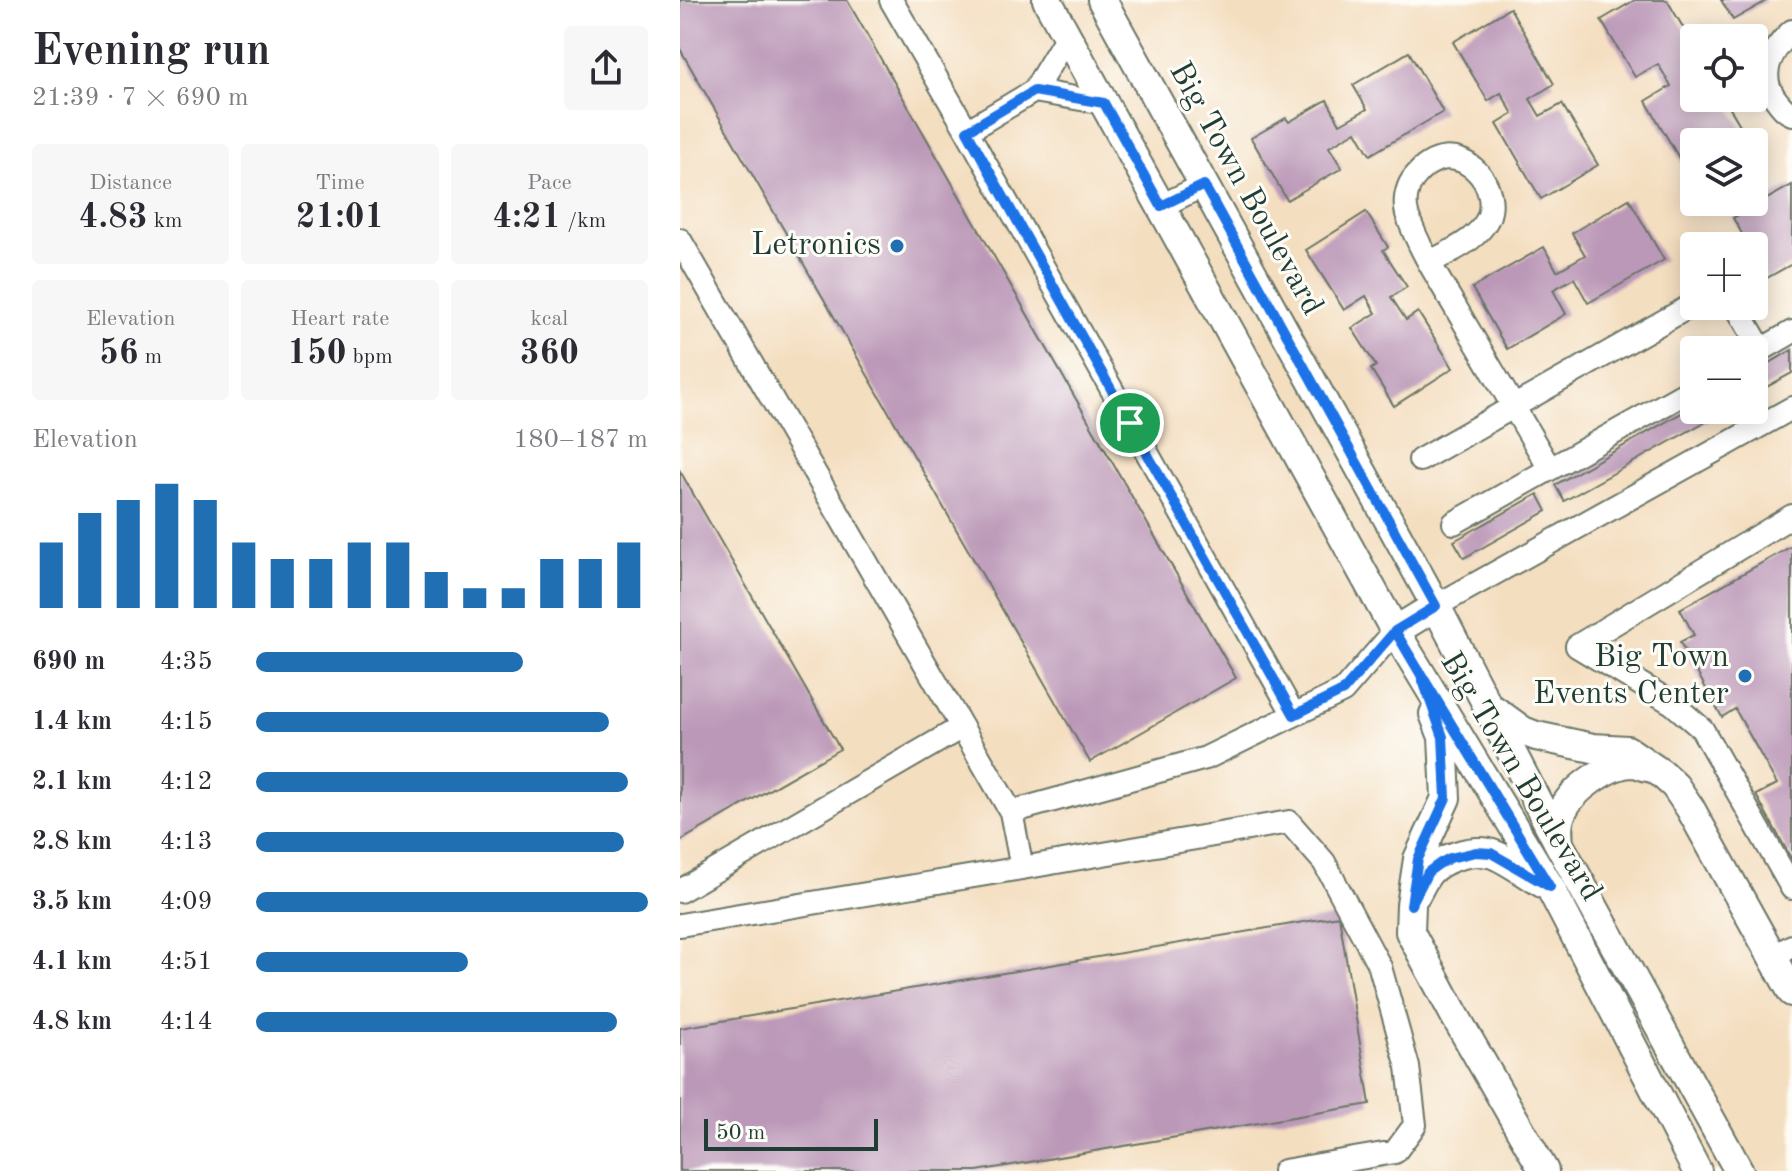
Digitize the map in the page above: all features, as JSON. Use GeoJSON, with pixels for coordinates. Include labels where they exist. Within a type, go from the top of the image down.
{"type":"FeatureCollection","features":[{"type":"Feature","properties":{"kind":"main road","name":"Big Town Boulevard"},"geometry":{"type":"LineString","coordinates":[[1047,0],[1395,631],[1550,887],[1692,1162]]}},
{"type":"Feature","properties":{"kind":"main road","name":"Big Town Boulevard"},"geometry":{"type":"LineString","coordinates":[[1102,0],[1436,606],[1559,844],[1739,1171]]}},
{"type":"Feature","properties":{"kind":"main road"},"geometry":{"type":"LineString","coordinates":[[1395,631],[1436,606]]}},
{"type":"Feature","properties":{"kind":"main road"},"geometry":{"type":"LineString","coordinates":[[1421,675],[1443,737],[1446,798],[1418,859],[1410,932],[1544,1171]]}},
{"type":"Feature","properties":{"kind":"main road"},"geometry":{"type":"LineString","coordinates":[[1488,706],[1523,731],[1536,736],[1593,748],[1627,750],[1675,786],[1782,952],[1792,992]]}},
{"type":"Feature","properties":{"kind":"main road"},"geometry":{"type":"LineString","coordinates":[[1559,844],[1558,827],[1562,812],[1573,795],[1588,782],[1620,765],[1635,763],[1662,774]]}},
{"type":"Feature","properties":{"kind":"main road"},"geometry":{"type":"LineString","coordinates":[[1411,905],[1428,872],[1450,858],[1476,852],[1491,853],[1550,887]]}},
{"type":"Feature","properties":{"kind":"lane"},"geometry":{"type":"LineString","coordinates":[[891,0],[1294,715]]}},
{"type":"Feature","properties":{"kind":"lane"},"geometry":{"type":"LineString","coordinates":[[1792,31],[1779,43],[1766,70],[1770,93],[1792,114]]}},
{"type":"Feature","properties":{"kind":"lane"},"geometry":{"type":"LineString","coordinates":[[967,131],[1034,91],[1067,36]]}},
{"type":"Feature","properties":{"kind":"lane"},"geometry":{"type":"LineString","coordinates":[[1034,91],[1104,103]]}},
{"type":"Feature","properties":{"kind":"lane"},"geometry":{"type":"LineString","coordinates":[[1430,262],[1466,243],[1484,226],[1490,214],[1491,202],[1483,180],[1466,162],[1456,158],[1433,161],[1410,183],[1406,209],[1412,229],[1430,262],[1513,407],[1550,469]]}},
{"type":"Feature","properties":{"kind":"lane"},"geometry":{"type":"LineString","coordinates":[[1161,206],[1204,185]]}},
{"type":"Feature","properties":{"kind":"lane"},"geometry":{"type":"LineString","coordinates":[[680,240],[1011,812],[1022,868]]}},
{"type":"Feature","properties":{"kind":"lane"},"geometry":{"type":"LineString","coordinates":[[1420,460],[1680,312]]}},
{"type":"Feature","properties":{"kind":"lane"},"geometry":{"type":"LineString","coordinates":[[1768,346],[1792,332]]}},
{"type":"Feature","properties":{"kind":"lane"},"geometry":{"type":"LineString","coordinates":[[1454,523],[1680,396]]}},
{"type":"Feature","properties":{"kind":"lane"},"geometry":{"type":"LineString","coordinates":[[1436,606],[1792,408]]}},
{"type":"Feature","properties":{"kind":"lane"},"geometry":{"type":"LineString","coordinates":[[1792,516],[1577,646],[1672,703],[1702,729],[1792,888]]}},
{"type":"Feature","properties":{"kind":"lane"},"geometry":{"type":"LineString","coordinates":[[1011,812],[1206,758],[1343,691],[1395,631]]}},
{"type":"Feature","properties":{"kind":"lane"},"geometry":{"type":"LineString","coordinates":[[680,891],[962,727]]}},
{"type":"Feature","properties":{"kind":"lane"},"geometry":{"type":"LineString","coordinates":[[680,925],[1289,822],[1324,862],[1380,967],[1408,1067],[1415,1125],[1395,1152],[1284,1171]]}},
{"type":"Feature","properties":{"kind":"building"},"geometry":{"type":"Polygon","coordinates":[[[680,0],[847,0],[1236,678],[1090,762],[680,49],[680,0]]]}},
{"type":"Feature","properties":{"kind":"building"},"geometry":{"type":"Polygon","coordinates":[[[1635,0],[1667,0],[1681,24],[1680,112],[1732,112],[1742,128],[1680,128],[1680,160],[1646,101],[1671,86],[1658,64],[1635,77],[1601,20],[1635,0]]]}},
{"type":"Feature","properties":{"kind":"building"},"geometry":{"type":"Polygon","coordinates":[[[1721,0],[1768,0],[1733,20],[1721,0]]]}},
{"type":"Feature","properties":{"kind":"building"},"geometry":{"type":"Polygon","coordinates":[[[1510,8],[1554,84],[1530,99],[1540,116],[1562,104],[1598,165],[1541,199],[1497,124],[1513,114],[1501,93],[1488,101],[1453,42],[1510,8]]]}},
{"type":"Feature","properties":{"kind":"building"},"geometry":{"type":"Polygon","coordinates":[[[1409,52],[1443,112],[1370,155],[1356,131],[1329,147],[1342,168],[1287,200],[1251,138],[1286,118],[1289,122],[1327,100],[1340,124],[1367,109],[1353,85],[1409,52]]]}},
{"type":"Feature","properties":{"kind":"building"},"geometry":{"type":"Polygon","coordinates":[[[1792,185],[1792,264],[1768,277],[1768,232],[1741,232],[1733,218],[1768,216],[1768,198],[1792,185]]]}},
{"type":"Feature","properties":{"kind":"building"},"geometry":{"type":"Polygon","coordinates":[[[1629,199],[1664,260],[1588,303],[1574,278],[1553,290],[1566,314],[1507,349],[1472,288],[1544,247],[1557,271],[1585,255],[1572,233],[1629,199]]]}},
{"type":"Feature","properties":{"kind":"building"},"geometry":{"type":"Polygon","coordinates":[[[1366,212],[1388,247],[1383,250],[1407,287],[1391,297],[1406,320],[1418,312],[1453,368],[1394,406],[1371,369],[1376,366],[1352,328],[1376,313],[1366,296],[1344,310],[1306,250],[1366,212]]]}},
{"type":"Feature","properties":{"kind":"building"},"geometry":{"type":"Polygon","coordinates":[[[1792,350],[1792,373],[1768,386],[1768,364],[1792,350]]]}},
{"type":"Feature","properties":{"kind":"building"},"geometry":{"type":"Polygon","coordinates":[[[1680,414],[1680,424],[1701,424],[1564,501],[1555,485],[1680,414]]]}},
{"type":"Feature","properties":{"kind":"building"},"geometry":{"type":"Polygon","coordinates":[[[680,471],[840,749],[680,841],[680,471]]]}},
{"type":"Feature","properties":{"kind":"building"},"geometry":{"type":"Polygon","coordinates":[[[1538,494],[1547,511],[1464,558],[1454,541],[1538,494]]]}},
{"type":"Feature","properties":{"kind":"building","name":"Big Town Events Center"},"geometry":{"type":"Polygon","coordinates":[[[1792,546],[1792,860],[1756,795],[1777,784],[1735,709],[1722,717],[1680,642],[1694,635],[1680,609],[1792,546]]]}},
{"type":"Feature","properties":{"kind":"building"},"geometry":{"type":"Polygon","coordinates":[[[1339,916],[1370,1104],[977,1171],[680,1171],[680,1028],[1339,916]]]}},
{"type":"Feature","properties":{"kind":"place","name":"Letronics"},"geometry":{"type":"Point","coordinates":[897,246]}},
{"type":"Feature","properties":{"kind":"place","name":"Big Town Events Center"},"geometry":{"type":"Point","coordinates":[1745,676]}},
{"type":"Feature","properties":{"kind":"route"},"geometry":{"type":"LineString","coordinates":[[1130,423],[967,131],[1034,91],[1104,103],[1161,206],[1204,185],[1436,606],[1395,631],[1550,887],[1491,853],[1476,852],[1450,858],[1428,872],[1411,905],[1418,859],[1446,798],[1443,737],[1421,675],[1395,631],[1343,691],[1294,715],[1130,423]]}}]}
